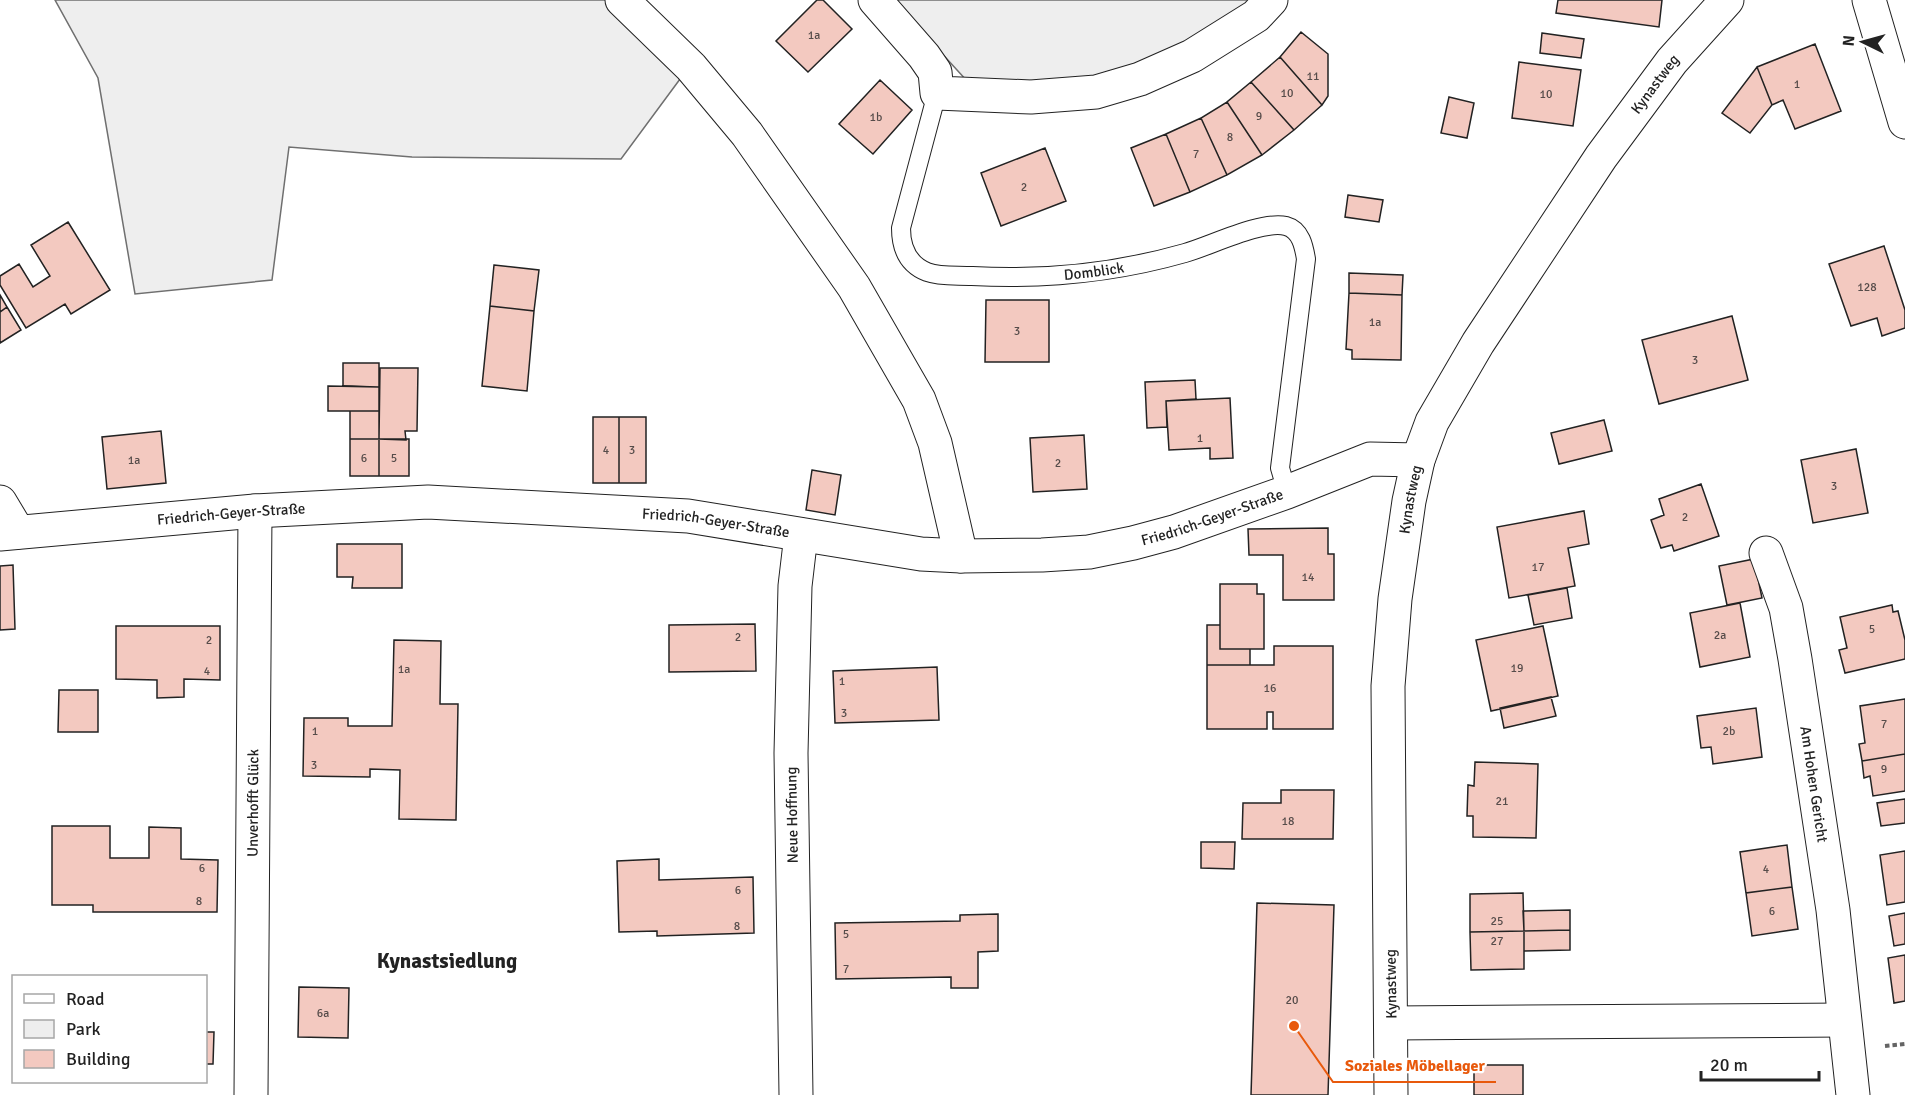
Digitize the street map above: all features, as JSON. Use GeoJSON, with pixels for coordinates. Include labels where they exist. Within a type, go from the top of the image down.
{"type":"FeatureCollection","features":[{"type":"Feature","properties":{"kind":"street"},"geometry":{"type":"LineString","coordinates":[[622,0],[691,67],[747,134],[854,287],[919,400],[935,443],[961,556]]}},
{"type":"Feature","properties":{"kind":"street","name":"Domblick"},"geometry":{"type":"LineString","coordinates":[[875,0],[935,72],[937,93]]}},
{"type":"Feature","properties":{"kind":"street"},"geometry":{"type":"LineString","coordinates":[[937,93],[1030,97],[1096,92],[1140,79],[1192,56],[1256,16],[1271,0]]}},
{"type":"Feature","properties":{"kind":"street","name":"Kynastweg"},"geometry":{"type":"LineString","coordinates":[[1391,1095],[1388,686],[1395,599],[1409,501],[1418,460],[1432,422],[1478,344],[1601,157],[1671,61],[1727,0]]}},
{"type":"Feature","properties":{"kind":"street"},"geometry":{"type":"LineString","coordinates":[[1869,0],[1905,122]]}},
{"type":"Feature","properties":{"kind":"street","name":"Friedrich-Geyer-Straße"},"geometry":{"type":"LineString","coordinates":[[9,533],[255,511],[428,502],[688,516],[879,548],[961,556],[1042,555],[1089,552],[1174,532],[1287,492],[1370,459],[1418,460]]}},
{"type":"Feature","properties":{"kind":"street"},"geometry":{"type":"LineString","coordinates":[[0,502],[9,533]]}},
{"type":"Feature","properties":{"kind":"street","name":"Unverhofft Glück"},"geometry":{"type":"LineString","coordinates":[[251,1095],[255,511]]}},
{"type":"Feature","properties":{"kind":"street","name":"Neue Hoffnung"},"geometry":{"type":"LineString","coordinates":[[796,1095],[791,753],[795,586],[801,535]]}},
{"type":"Feature","properties":{"kind":"street","name":"Am Hohen Gericht"},"geometry":{"type":"LineString","coordinates":[[1766,553],[1786,608],[1796,659],[1833,910],[1853,1095]]}},
{"type":"Feature","properties":{"kind":"street"},"geometry":{"type":"LineString","coordinates":[[1391,1023],[1844,1020]]}},
{"type":"Feature","properties":{"kind":"lane","name":"Domblick"},"geometry":{"type":"LineString","coordinates":[[937,93],[901,228],[901,242],[906,254],[913,263],[929,273],[985,277],[1047,277],[1114,270],[1186,253],[1258,228],[1275,225],[1289,226],[1303,241],[1306,259],[1280,468],[1287,492]]}},
{"type":"Feature","properties":{"kind":"green space"},"geometry":{"type":"Polygon","coordinates":[[[55,0],[607,0],[683,75],[621,159],[412,157],[289,147],[272,280],[135,294],[98,78],[55,0]]]}},
{"type":"Feature","properties":{"kind":"green space"},"geometry":{"type":"Polygon","coordinates":[[[893,0],[1256,0],[1190,43],[1095,79],[1036,83],[968,82],[893,0]]]}},
{"type":"Feature","properties":{"kind":"building"},"geometry":{"type":"Polygon","coordinates":[[[817,0],[823,0],[852,29],[808,72],[776,41],[817,0]]]}},
{"type":"Feature","properties":{"kind":"building"},"geometry":{"type":"Polygon","coordinates":[[[1558,0],[1662,0],[1659,27],[1556,13],[1558,0]]]}},
{"type":"Feature","properties":{"kind":"building"},"geometry":{"type":"Polygon","coordinates":[[[1301,32],[1328,54],[1328,96],[1322,105],[1280,57],[1301,32]]]}},
{"type":"Feature","properties":{"kind":"building"},"geometry":{"type":"Polygon","coordinates":[[[1542,33],[1584,39],[1581,58],[1540,53],[1542,33]]]}},
{"type":"Feature","properties":{"kind":"building"},"geometry":{"type":"Polygon","coordinates":[[[1815,44],[1841,111],[1795,129],[1783,100],[1772,105],[1757,67],[1815,44]]]}},
{"type":"Feature","properties":{"kind":"building"},"geometry":{"type":"Polygon","coordinates":[[[1280,57],[1322,105],[1294,130],[1251,82],[1280,57]]]}},
{"type":"Feature","properties":{"kind":"building"},"geometry":{"type":"Polygon","coordinates":[[[1519,62],[1581,70],[1573,126],[1512,118],[1519,62]]]}},
{"type":"Feature","properties":{"kind":"building"},"geometry":{"type":"Polygon","coordinates":[[[1757,67],[1772,105],[1750,133],[1722,113],[1757,67]]]}},
{"type":"Feature","properties":{"kind":"building"},"geometry":{"type":"Polygon","coordinates":[[[880,80],[912,110],[873,154],[839,124],[880,80]]]}},
{"type":"Feature","properties":{"kind":"building"},"geometry":{"type":"Polygon","coordinates":[[[1251,82],[1294,130],[1262,155],[1227,102],[1251,82]]]}},
{"type":"Feature","properties":{"kind":"building"},"geometry":{"type":"Polygon","coordinates":[[[1449,97],[1474,103],[1467,138],[1441,133],[1449,97]]]}},
{"type":"Feature","properties":{"kind":"building"},"geometry":{"type":"Polygon","coordinates":[[[1227,102],[1262,155],[1227,175],[1201,118],[1227,102]]]}},
{"type":"Feature","properties":{"kind":"building"},"geometry":{"type":"Polygon","coordinates":[[[1201,118],[1227,175],[1190,192],[1166,134],[1201,118]]]}},
{"type":"Feature","properties":{"kind":"building"},"geometry":{"type":"Polygon","coordinates":[[[1166,134],[1190,192],[1154,206],[1131,148],[1166,134]]]}},
{"type":"Feature","properties":{"kind":"building"},"geometry":{"type":"Polygon","coordinates":[[[1045,148],[1066,201],[1001,226],[981,173],[1045,148]]]}},
{"type":"Feature","properties":{"kind":"building"},"geometry":{"type":"Polygon","coordinates":[[[1348,195],[1383,200],[1379,222],[1345,217],[1348,195]]]}},
{"type":"Feature","properties":{"kind":"building"},"geometry":{"type":"Polygon","coordinates":[[[68,222],[110,290],[71,314],[65,304],[26,328],[0,285],[0,276],[19,264],[33,287],[50,276],[31,245],[68,222]]]}},
{"type":"Feature","properties":{"kind":"building"},"geometry":{"type":"Polygon","coordinates":[[[1884,246],[1905,310],[1905,328],[1882,336],[1877,318],[1851,326],[1829,264],[1884,246]]]}},
{"type":"Feature","properties":{"kind":"building"},"geometry":{"type":"Polygon","coordinates":[[[494,265],[539,270],[534,311],[490,306],[494,265]]]}},
{"type":"Feature","properties":{"kind":"building"},"geometry":{"type":"Polygon","coordinates":[[[1349,273],[1403,275],[1402,295],[1349,293],[1349,273]]]}},
{"type":"Feature","properties":{"kind":"building"},"geometry":{"type":"Polygon","coordinates":[[[1349,293],[1402,295],[1401,360],[1352,359],[1352,350],[1346,349],[1349,293]]]}},
{"type":"Feature","properties":{"kind":"building"},"geometry":{"type":"Polygon","coordinates":[[[0,295],[7,307],[0,312],[0,295]]]}},
{"type":"Feature","properties":{"kind":"building"},"geometry":{"type":"Polygon","coordinates":[[[986,300],[1049,300],[1049,362],[985,362],[986,300]]]}},
{"type":"Feature","properties":{"kind":"building"},"geometry":{"type":"Polygon","coordinates":[[[490,306],[534,311],[527,391],[482,386],[490,306]]]}},
{"type":"Feature","properties":{"kind":"building"},"geometry":{"type":"Polygon","coordinates":[[[7,307],[21,330],[0,343],[0,312],[7,307]]]}},
{"type":"Feature","properties":{"kind":"building"},"geometry":{"type":"Polygon","coordinates":[[[1732,316],[1748,380],[1659,404],[1642,340],[1732,316]]]}},
{"type":"Feature","properties":{"kind":"building"},"geometry":{"type":"Polygon","coordinates":[[[343,363],[379,363],[379,387],[343,386],[343,363]]]}},
{"type":"Feature","properties":{"kind":"building"},"geometry":{"type":"Polygon","coordinates":[[[380,368],[418,368],[417,431],[405,431],[406,440],[379,439],[380,368]]]}},
{"type":"Feature","properties":{"kind":"building"},"geometry":{"type":"Polygon","coordinates":[[[1195,380],[1196,399],[1166,401],[1167,427],[1147,428],[1145,382],[1195,380]]]}},
{"type":"Feature","properties":{"kind":"building"},"geometry":{"type":"Polygon","coordinates":[[[328,386],[379,387],[379,411],[328,411],[328,386]]]}},
{"type":"Feature","properties":{"kind":"building"},"geometry":{"type":"Polygon","coordinates":[[[1230,398],[1233,458],[1210,459],[1210,448],[1169,450],[1166,401],[1230,398]]]}},
{"type":"Feature","properties":{"kind":"building"},"geometry":{"type":"Polygon","coordinates":[[[350,411],[379,411],[379,439],[350,439],[350,411]]]}},
{"type":"Feature","properties":{"kind":"building"},"geometry":{"type":"Polygon","coordinates":[[[593,417],[619,417],[619,483],[593,483],[593,417]]]}},
{"type":"Feature","properties":{"kind":"building"},"geometry":{"type":"Polygon","coordinates":[[[619,417],[646,417],[646,483],[619,483],[619,417]]]}},
{"type":"Feature","properties":{"kind":"building"},"geometry":{"type":"Polygon","coordinates":[[[1604,420],[1612,451],[1559,464],[1551,433],[1604,420]]]}},
{"type":"Feature","properties":{"kind":"building"},"geometry":{"type":"Polygon","coordinates":[[[161,431],[166,483],[107,489],[102,437],[161,431]]]}},
{"type":"Feature","properties":{"kind":"building"},"geometry":{"type":"Polygon","coordinates":[[[1084,435],[1087,489],[1033,492],[1030,438],[1084,435]]]}},
{"type":"Feature","properties":{"kind":"building"},"geometry":{"type":"Polygon","coordinates":[[[350,439],[379,439],[379,476],[350,476],[350,439]]]}},
{"type":"Feature","properties":{"kind":"building"},"geometry":{"type":"Polygon","coordinates":[[[379,439],[409,439],[409,476],[379,476],[379,439]]]}},
{"type":"Feature","properties":{"kind":"building"},"geometry":{"type":"Polygon","coordinates":[[[1856,449],[1868,513],[1813,523],[1801,460],[1856,449]]]}},
{"type":"Feature","properties":{"kind":"building"},"geometry":{"type":"Polygon","coordinates":[[[812,470],[841,475],[835,515],[806,510],[812,470]]]}},
{"type":"Feature","properties":{"kind":"building"},"geometry":{"type":"Polygon","coordinates":[[[1701,484],[1719,536],[1674,551],[1672,545],[1661,548],[1651,520],[1664,515],[1659,499],[1701,484]]]}},
{"type":"Feature","properties":{"kind":"building"},"geometry":{"type":"Polygon","coordinates":[[[1584,511],[1589,544],[1568,548],[1575,586],[1509,598],[1497,527],[1584,511]]]}},
{"type":"Feature","properties":{"kind":"building"},"geometry":{"type":"Polygon","coordinates":[[[1328,528],[1328,554],[1334,554],[1334,600],[1283,600],[1283,555],[1249,555],[1248,529],[1328,528]]]}},
{"type":"Feature","properties":{"kind":"building"},"geometry":{"type":"Polygon","coordinates":[[[337,544],[402,544],[402,588],[352,588],[353,577],[337,577],[337,544]]]}},
{"type":"Feature","properties":{"kind":"building"},"geometry":{"type":"Polygon","coordinates":[[[1754,559],[1762,598],[1727,605],[1719,566],[1754,559]]]}},
{"type":"Feature","properties":{"kind":"building"},"geometry":{"type":"Polygon","coordinates":[[[13,565],[15,629],[0,630],[0,566],[13,565]]]}},
{"type":"Feature","properties":{"kind":"building"},"geometry":{"type":"Polygon","coordinates":[[[1220,584],[1257,584],[1257,594],[1264,594],[1264,649],[1220,649],[1220,584]]]}},
{"type":"Feature","properties":{"kind":"building"},"geometry":{"type":"Polygon","coordinates":[[[1567,588],[1572,618],[1534,625],[1528,595],[1567,588]]]}},
{"type":"Feature","properties":{"kind":"building"},"geometry":{"type":"Polygon","coordinates":[[[1740,603],[1750,657],[1700,667],[1690,613],[1740,603]]]}},
{"type":"Feature","properties":{"kind":"building"},"geometry":{"type":"Polygon","coordinates":[[[1892,605],[1893,612],[1898,611],[1905,640],[1905,659],[1845,673],[1839,650],[1847,648],[1840,617],[1892,605]]]}},
{"type":"Feature","properties":{"kind":"building"},"geometry":{"type":"Polygon","coordinates":[[[755,624],[756,671],[669,672],[669,625],[755,624]]]}},
{"type":"Feature","properties":{"kind":"building"},"geometry":{"type":"Polygon","coordinates":[[[1207,625],[1220,625],[1220,649],[1250,649],[1250,665],[1207,665],[1207,625]]]}},
{"type":"Feature","properties":{"kind":"building"},"geometry":{"type":"Polygon","coordinates":[[[116,626],[220,626],[220,680],[184,679],[184,697],[157,698],[157,680],[116,679],[116,626]]]}},
{"type":"Feature","properties":{"kind":"building"},"geometry":{"type":"Polygon","coordinates":[[[1543,626],[1558,696],[1491,711],[1476,640],[1543,626]]]}},
{"type":"Feature","properties":{"kind":"building"},"geometry":{"type":"Polygon","coordinates":[[[394,640],[441,641],[440,704],[458,704],[456,820],[399,819],[400,770],[370,769],[370,777],[303,776],[304,718],[348,718],[348,726],[392,726],[394,640]]]}},
{"type":"Feature","properties":{"kind":"building"},"geometry":{"type":"Polygon","coordinates":[[[1274,646],[1333,646],[1333,729],[1273,729],[1273,712],[1267,712],[1267,729],[1207,729],[1207,665],[1274,665],[1274,646]]]}},
{"type":"Feature","properties":{"kind":"building"},"geometry":{"type":"Polygon","coordinates":[[[937,667],[939,720],[835,723],[833,671],[937,667]]]}},
{"type":"Feature","properties":{"kind":"building"},"geometry":{"type":"Polygon","coordinates":[[[59,690],[98,690],[98,732],[58,732],[59,690]]]}},
{"type":"Feature","properties":{"kind":"building"},"geometry":{"type":"Polygon","coordinates":[[[1551,697],[1556,716],[1504,728],[1500,708],[1551,697]]]}},
{"type":"Feature","properties":{"kind":"building"},"geometry":{"type":"Polygon","coordinates":[[[1905,699],[1905,754],[1862,761],[1859,744],[1865,743],[1860,706],[1905,699]]]}},
{"type":"Feature","properties":{"kind":"building"},"geometry":{"type":"Polygon","coordinates":[[[1756,708],[1762,757],[1713,764],[1711,747],[1701,748],[1697,716],[1756,708]]]}},
{"type":"Feature","properties":{"kind":"building"},"geometry":{"type":"Polygon","coordinates":[[[1905,754],[1905,791],[1873,796],[1870,776],[1864,778],[1862,761],[1905,754]]]}},
{"type":"Feature","properties":{"kind":"building"},"geometry":{"type":"Polygon","coordinates":[[[1475,762],[1538,764],[1536,838],[1473,837],[1473,816],[1467,816],[1468,785],[1474,786],[1475,762]]]}},
{"type":"Feature","properties":{"kind":"building"},"geometry":{"type":"Polygon","coordinates":[[[1281,790],[1334,790],[1333,839],[1242,839],[1243,803],[1281,803],[1281,790]]]}},
{"type":"Feature","properties":{"kind":"building"},"geometry":{"type":"Polygon","coordinates":[[[1905,799],[1905,823],[1881,826],[1877,803],[1905,799]]]}},
{"type":"Feature","properties":{"kind":"building"},"geometry":{"type":"Polygon","coordinates":[[[52,826],[110,826],[110,858],[149,858],[149,827],[181,828],[181,859],[218,860],[217,912],[93,912],[93,905],[52,905],[52,826]]]}},
{"type":"Feature","properties":{"kind":"building"},"geometry":{"type":"Polygon","coordinates":[[[1201,842],[1235,842],[1234,869],[1201,868],[1201,842]]]}},
{"type":"Feature","properties":{"kind":"building"},"geometry":{"type":"Polygon","coordinates":[[[1787,845],[1792,887],[1746,893],[1740,852],[1787,845]]]}},
{"type":"Feature","properties":{"kind":"building"},"geometry":{"type":"Polygon","coordinates":[[[1905,851],[1905,902],[1887,905],[1880,855],[1905,851]]]}},
{"type":"Feature","properties":{"kind":"building"},"geometry":{"type":"Polygon","coordinates":[[[659,859],[659,880],[753,877],[754,933],[657,936],[657,931],[619,932],[617,861],[659,859]]]}},
{"type":"Feature","properties":{"kind":"building"},"geometry":{"type":"Polygon","coordinates":[[[1792,887],[1798,929],[1752,936],[1746,893],[1792,887]]]}},
{"type":"Feature","properties":{"kind":"building"},"geometry":{"type":"Polygon","coordinates":[[[1523,893],[1524,931],[1470,932],[1470,894],[1523,893]]]}},
{"type":"Feature","properties":{"kind":"building"},"geometry":{"type":"Polygon","coordinates":[[[1257,903],[1334,905],[1328,1095],[1251,1095],[1257,903]]]}},
{"type":"Feature","properties":{"kind":"building"},"geometry":{"type":"Polygon","coordinates":[[[1570,910],[1570,930],[1524,931],[1523,911],[1570,910]]]}},
{"type":"Feature","properties":{"kind":"building"},"geometry":{"type":"Polygon","coordinates":[[[1905,913],[1905,944],[1894,946],[1889,916],[1905,913]]]}},
{"type":"Feature","properties":{"kind":"building"},"geometry":{"type":"Polygon","coordinates":[[[998,914],[998,951],[978,952],[978,988],[951,988],[951,977],[836,979],[835,923],[960,921],[960,915],[998,914]]]}},
{"type":"Feature","properties":{"kind":"building"},"geometry":{"type":"Polygon","coordinates":[[[1570,930],[1570,950],[1524,951],[1524,931],[1570,930]]]}},
{"type":"Feature","properties":{"kind":"building"},"geometry":{"type":"Polygon","coordinates":[[[1524,931],[1524,969],[1471,970],[1470,932],[1524,931]]]}},
{"type":"Feature","properties":{"kind":"building"},"geometry":{"type":"Polygon","coordinates":[[[1905,955],[1905,1001],[1894,1003],[1888,958],[1905,955]]]}},
{"type":"Feature","properties":{"kind":"building"},"geometry":{"type":"Polygon","coordinates":[[[299,987],[349,988],[348,1038],[298,1037],[299,987]]]}},
{"type":"Feature","properties":{"kind":"building"},"geometry":{"type":"Polygon","coordinates":[[[207,1032],[214,1032],[213,1064],[207,1064],[207,1032]]]}},
{"type":"Feature","properties":{"kind":"building"},"geometry":{"type":"Polygon","coordinates":[[[1474,1065],[1523,1065],[1523,1095],[1474,1095],[1474,1065]]]}},
{"type":"Feature","properties":{"kind":"place","name":"Soziales Möbellager"},"geometry":{"type":"Point","coordinates":[1294,1026]}},
{"type":"Feature","properties":{"kind":"district","name":"Kynastsiedlung"},"geometry":{"type":"Point","coordinates":[447,961]}}]}
